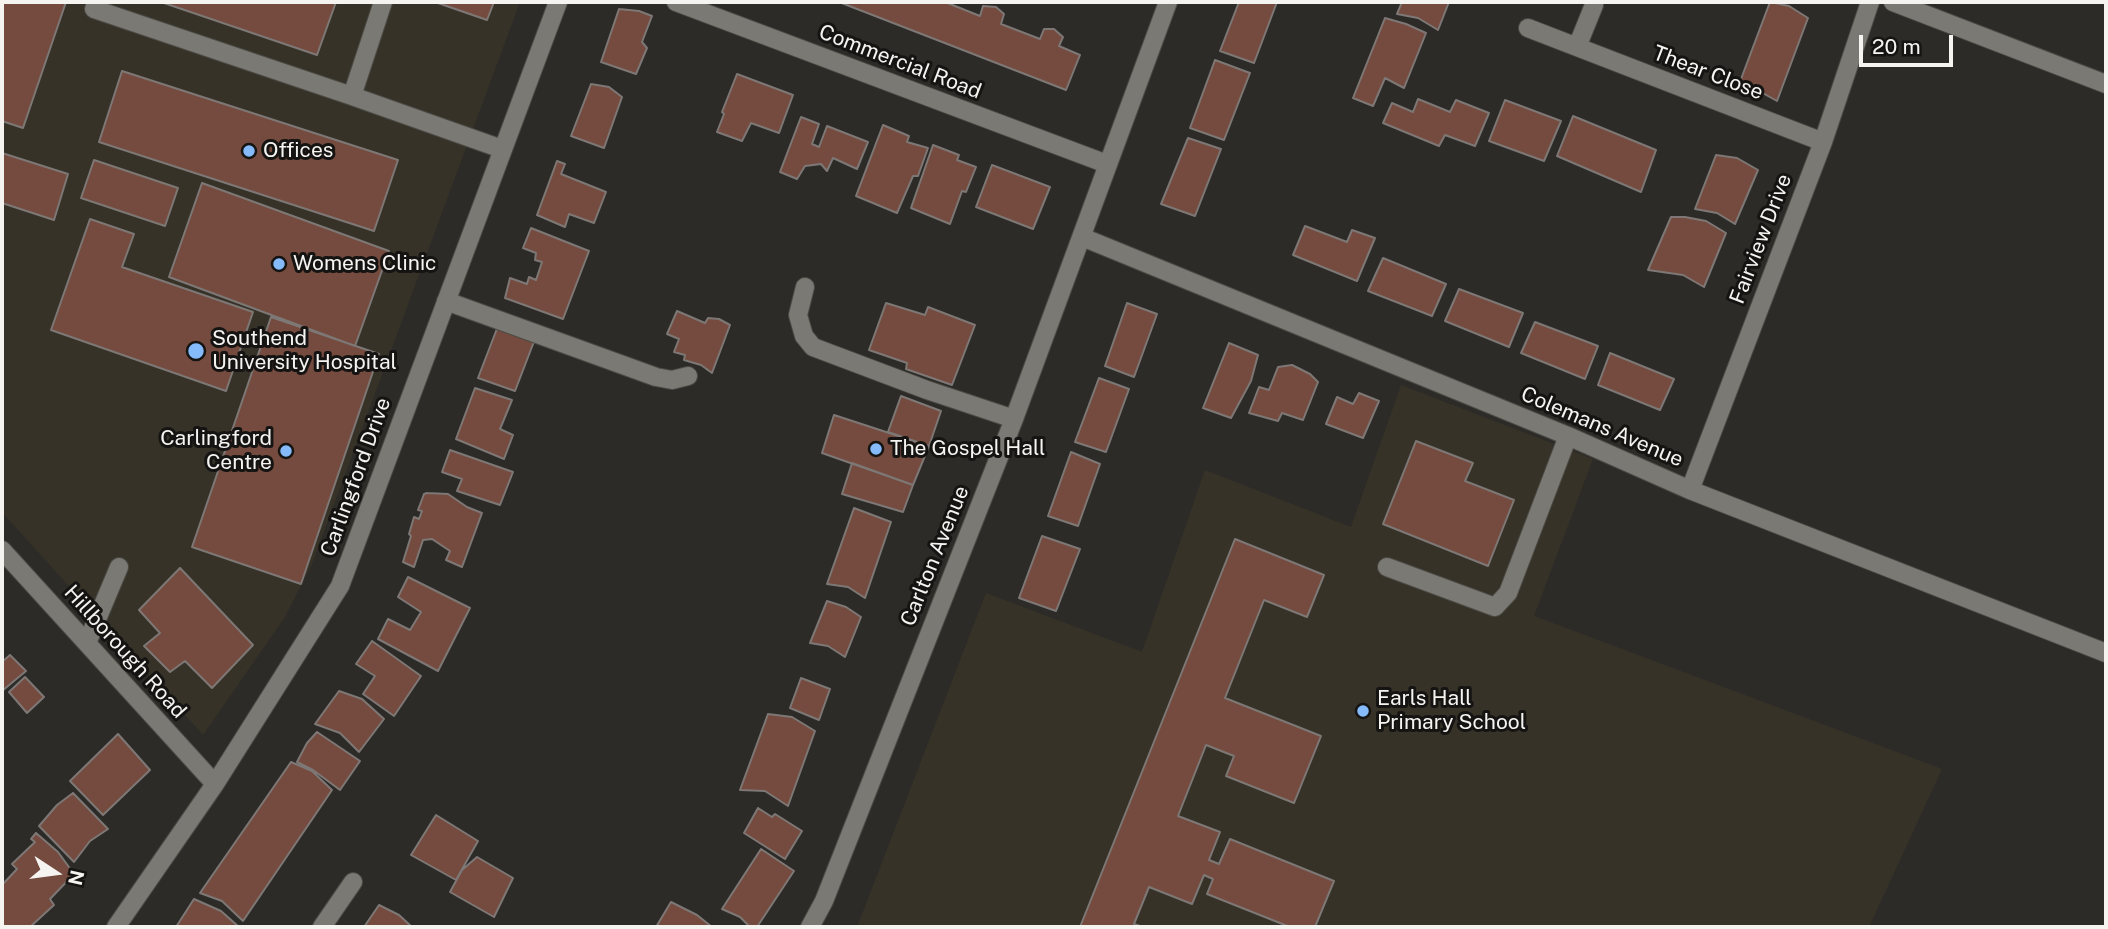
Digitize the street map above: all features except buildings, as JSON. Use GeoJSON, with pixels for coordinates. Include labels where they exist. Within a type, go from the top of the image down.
{"type":"FeatureCollection","features":[{"type":"Feature","properties":{"kind":"street"},"geometry":{"type":"LineString","coordinates":[[97,2],[94,9],[502,149]]}},
{"type":"Feature","properties":{"kind":"street"},"geometry":{"type":"LineString","coordinates":[[352,96],[383,2]]}},
{"type":"Feature","properties":{"kind":"street","name":"Carlingford Drive"},"geometry":{"type":"LineString","coordinates":[[116,927],[215,784],[340,586],[558,2]]}},
{"type":"Feature","properties":{"kind":"street","name":"Commercial Road"},"geometry":{"type":"LineString","coordinates":[[676,2],[1107,164]]}},
{"type":"Feature","properties":{"kind":"street","name":"Carlton Avenue"},"geometry":{"type":"LineString","coordinates":[[810,927],[824,901],[1014,419],[1168,2]]}},
{"type":"Feature","properties":{"kind":"street","name":"Fairview Drive"},"geometry":{"type":"LineString","coordinates":[[1690,490],[1823,142],[1870,2]]}},
{"type":"Feature","properties":{"kind":"street"},"geometry":{"type":"LineString","coordinates":[[1892,2],[2106,84]]}},
{"type":"Feature","properties":{"kind":"street"},"geometry":{"type":"LineString","coordinates":[[1577,47],[1594,5]]}},
{"type":"Feature","properties":{"kind":"street","name":"Thear Close"},"geometry":{"type":"LineString","coordinates":[[1528,27],[1823,142]]}},
{"type":"Feature","properties":{"kind":"street","name":"Colemans Avenue"},"geometry":{"type":"LineString","coordinates":[[1082,237],[1568,436],[1690,490],[2106,653]]}},
{"type":"Feature","properties":{"kind":"street"},"geometry":{"type":"LineString","coordinates":[[805,287],[798,315],[804,336],[813,347],[1014,419]]}},
{"type":"Feature","properties":{"kind":"street"},"geometry":{"type":"LineString","coordinates":[[446,301],[656,377],[672,380],[688,376]]}},
{"type":"Feature","properties":{"kind":"street"},"geometry":{"type":"LineString","coordinates":[[1387,567],[1495,607],[1508,593],[1568,436]]}},
{"type":"Feature","properties":{"kind":"street","name":"Hillborough Road"},"geometry":{"type":"LineString","coordinates":[[2,550],[215,784]]}},
{"type":"Feature","properties":{"kind":"street"},"geometry":{"type":"LineString","coordinates":[[87,643],[119,567]]}},
{"type":"Feature","properties":{"kind":"street"},"geometry":{"type":"LineString","coordinates":[[322,927],[353,881]]}},
{"type":"Feature","properties":{"kind":"shaded area","name":"Southend University Hospital"},"geometry":{"type":"Polygon","coordinates":[[[2,2],[520,2],[312,564],[285,617],[203,735],[2,512],[2,2]]]}},
{"type":"Feature","properties":{"kind":"shaded area","name":"Earls Hall Primary School"},"geometry":{"type":"Polygon","coordinates":[[[1401,385],[1593,459],[1534,616],[1942,769],[1869,927],[857,927],[986,593],[1142,652],[1205,470],[1351,527],[1401,385]]]}},
{"type":"Feature","properties":{"kind":"place","name":"Offices"},"geometry":{"type":"Point","coordinates":[249,151]}},
{"type":"Feature","properties":{"kind":"place","name":"Womens Clinic"},"geometry":{"type":"Point","coordinates":[279,264]}},
{"type":"Feature","properties":{"kind":"place","name":"Southend University Hospital"},"geometry":{"type":"Point","coordinates":[196,351]}},
{"type":"Feature","properties":{"kind":"place","name":"The Gospel Hall"},"geometry":{"type":"Point","coordinates":[876,449]}},
{"type":"Feature","properties":{"kind":"place","name":"Carlingford Centre"},"geometry":{"type":"Point","coordinates":[286,451]}},
{"type":"Feature","properties":{"kind":"place","name":"Earls Hall Primary School"},"geometry":{"type":"Point","coordinates":[1363,711]}}]}
